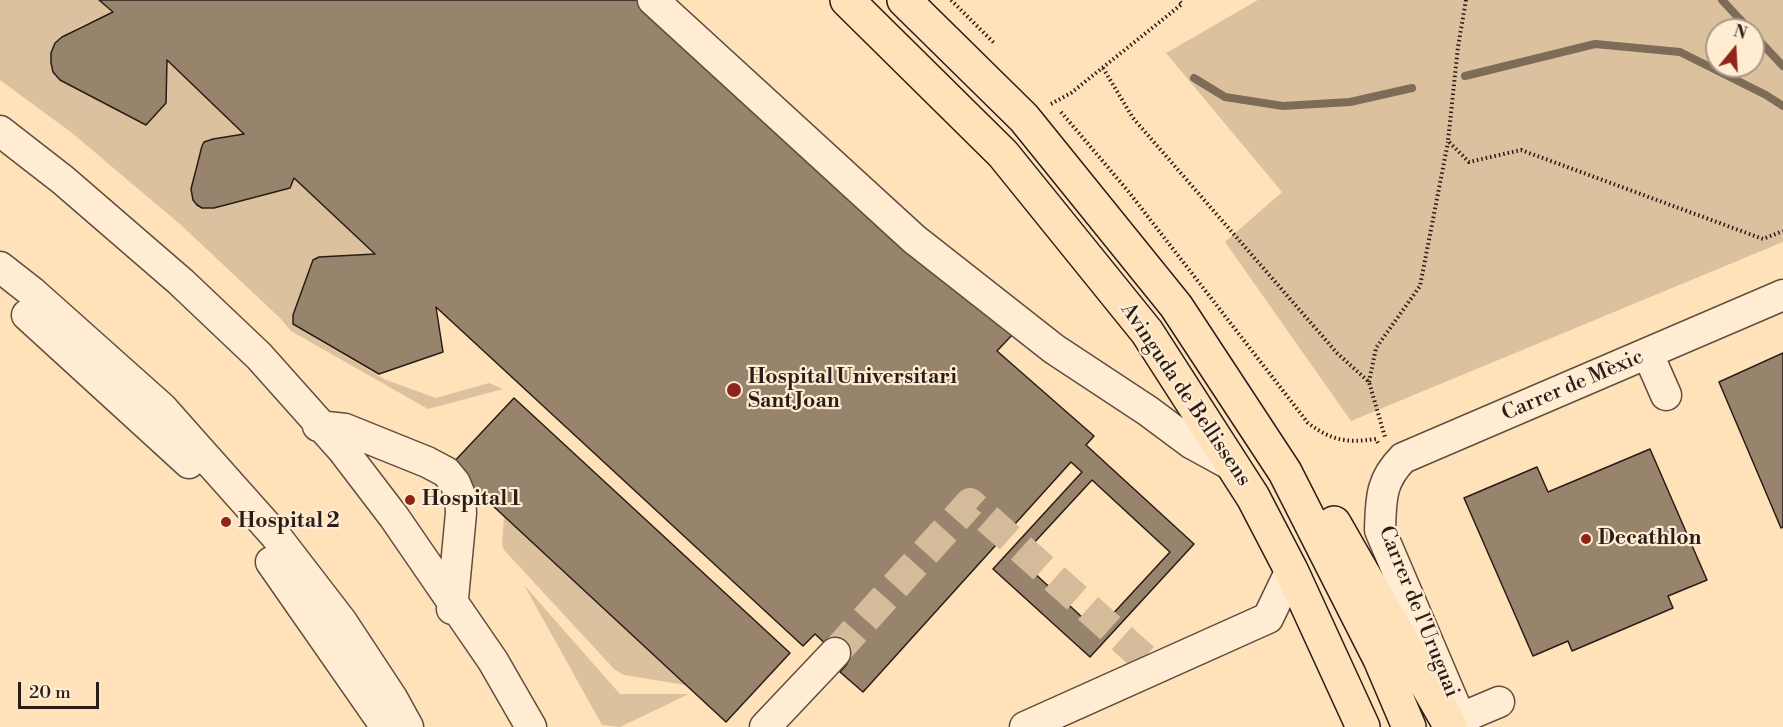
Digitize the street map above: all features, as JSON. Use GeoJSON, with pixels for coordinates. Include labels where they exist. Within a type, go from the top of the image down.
{"type":"FeatureCollection","features":[{"type":"Feature","properties":{"kind":"main road","name":"Avinguda de Bellissens"},"geometry":{"type":"LineString","coordinates":[[847,0],[1003,154],[1147,332],[1253,497],[1291,570],[1363,727]]}},
{"type":"Feature","properties":{"kind":"main road","name":"Avinguda de Bellissens"},"geometry":{"type":"LineString","coordinates":[[904,0],[1041,106],[1285,472],[1380,659],[1409,727]]}},
{"type":"Feature","properties":{"kind":"main road"},"geometry":{"type":"LineString","coordinates":[[1176,306],[1324,505],[1459,724]]}},
{"type":"Feature","properties":{"kind":"street"},"geometry":{"type":"LineString","coordinates":[[653,0],[914,239],[1054,349],[1148,411],[1191,443],[1233,466]]}},
{"type":"Feature","properties":{"kind":"street"},"geometry":{"type":"LineString","coordinates":[[0,131],[63,180],[181,282],[259,356],[342,473],[502,675],[531,727]]}},
{"type":"Feature","properties":{"kind":"street"},"geometry":{"type":"LineString","coordinates":[[0,156],[83,222],[310,426],[345,429],[446,472],[455,483],[460,495],[461,513],[451,611],[509,727]]}},
{"type":"Feature","properties":{"kind":"street"},"geometry":{"type":"LineString","coordinates":[[0,267],[32,292],[162,408],[275,535],[342,622],[392,698],[408,727]]}},
{"type":"Feature","properties":{"kind":"street"},"geometry":{"type":"LineString","coordinates":[[0,291],[189,463],[267,556],[386,727]]}},
{"type":"Feature","properties":{"kind":"street","name":"Carrer de Mèxic"},"geometry":{"type":"LineString","coordinates":[[1391,475],[1648,354],[1783,295]]}},
{"type":"Feature","properties":{"kind":"street"},"geometry":{"type":"LineString","coordinates":[[1648,354],[1666,396]]}},
{"type":"Feature","properties":{"kind":"street","name":"Carrer de l'Uruguai"},"geometry":{"type":"LineString","coordinates":[[1391,475],[1380,530],[1459,724]]}},
{"type":"Feature","properties":{"kind":"street"},"geometry":{"type":"LineString","coordinates":[[1025,727],[1268,618],[1291,570]]}},
{"type":"Feature","properties":{"kind":"street"},"geometry":{"type":"LineString","coordinates":[[765,727],[835,653]]}},
{"type":"Feature","properties":{"kind":"street"},"geometry":{"type":"LineString","coordinates":[[1459,724],[1499,702]]}},
{"type":"Feature","properties":{"kind":"path"},"geometry":{"type":"LineString","coordinates":[[951,0],[999,48]]}},
{"type":"Feature","properties":{"kind":"path"},"geometry":{"type":"LineString","coordinates":[[1178,0],[1182,4],[1071,93],[1041,106],[1128,190],[1308,423],[1331,438],[1354,442],[1376,439],[1391,475]]}},
{"type":"Feature","properties":{"kind":"path"},"geometry":{"type":"LineString","coordinates":[[1391,475],[1384,435],[1369,382],[1376,348],[1420,286],[1448,141],[1458,47],[1466,0]]}},
{"type":"Feature","properties":{"kind":"path"},"geometry":{"type":"LineString","coordinates":[[1103,68],[1133,118],[1337,353],[1369,382]]}},
{"type":"Feature","properties":{"kind":"path"},"geometry":{"type":"LineString","coordinates":[[1448,141],[1469,162],[1521,150],[1763,239],[1783,231]]}},
{"type":"Feature","properties":{"kind":"shaded area"},"geometry":{"type":"Polygon","coordinates":[[[0,0],[99,0],[113,12],[64,36],[56,44],[51,54],[52,66],[60,80],[146,124],[166,103],[167,60],[244,134],[216,138],[202,146],[194,175],[192,196],[195,203],[202,208],[214,208],[290,188],[294,178],[375,254],[319,257],[313,260],[293,315],[292,321],[296,327],[386,380],[436,398],[489,383],[503,389],[428,409],[291,331],[181,225],[72,133],[0,80],[0,0]]]}},
{"type":"Feature","properties":{"kind":"shaded area"},"geometry":{"type":"Polygon","coordinates":[[[1258,0],[1783,0],[1783,242],[1351,421],[1225,242],[1282,192],[1166,53],[1258,0]]]}},
{"type":"Feature","properties":{"kind":"shaded area"},"geometry":{"type":"Polygon","coordinates":[[[504,516],[686,685],[624,675],[615,670],[504,550],[502,544],[504,516]]]}},
{"type":"Feature","properties":{"kind":"shaded area"},"geometry":{"type":"Polygon","coordinates":[[[524,585],[620,694],[689,694],[620,727],[602,725],[524,585]]]}},
{"type":"Feature","properties":{"kind":"building","name":"Hospital Universitari Sant Joan"},"geometry":{"type":"Polygon","coordinates":[[[99,0],[653,0],[1013,334],[997,351],[1094,436],[1086,445],[1194,544],[1090,657],[993,569],[1082,472],[1071,462],[863,692],[840,672],[847,664],[815,634],[803,646],[436,307],[443,352],[379,374],[293,324],[293,315],[313,260],[319,257],[375,254],[294,178],[290,188],[214,208],[202,208],[197,205],[193,200],[191,189],[204,142],[244,134],[167,60],[166,103],[146,125],[60,80],[53,72],[51,63],[51,53],[55,43],[62,37],[113,12],[99,0]]]}},
{"type":"Feature","properties":{"kind":"building"},"geometry":{"type":"Polygon","coordinates":[[[1783,353],[1783,527],[1781,528],[1719,382],[1783,353]]]}},
{"type":"Feature","properties":{"kind":"building"},"geometry":{"type":"Polygon","coordinates":[[[514,398],[790,653],[726,722],[450,466],[514,398]]]}},
{"type":"Feature","properties":{"kind":"building","name":"Decathlon"},"geometry":{"type":"Polygon","coordinates":[[[1650,449],[1707,580],[1668,596],[1673,608],[1572,651],[1568,641],[1533,656],[1464,498],[1537,467],[1548,492],[1650,449]]]}},
{"type":"Feature","properties":{"kind":"building"},"geometry":{"type":"Polygon","coordinates":[[[1092,480],[1170,552],[1097,631],[1019,559],[1092,480]]]}},
{"type":"Feature","properties":{"kind":"waterway"},"geometry":{"type":"LineString","coordinates":[[1722,0],[1739,18]]}},
{"type":"Feature","properties":{"kind":"waterway"},"geometry":{"type":"LineString","coordinates":[[1465,76],[1595,44],[1680,52],[1766,95],[1783,106]]}},
{"type":"Feature","properties":{"kind":"waterway"},"geometry":{"type":"LineString","coordinates":[[1765,47],[1783,66]]}},
{"type":"Feature","properties":{"kind":"waterway"},"geometry":{"type":"LineString","coordinates":[[1194,78],[1225,97],[1283,106],[1350,102],[1412,88]]}},
{"type":"Feature","properties":{"kind":"tunnel"},"geometry":{"type":"LineString","coordinates":[[835,653],[970,503],[1155,668]]}},
{"type":"Feature","properties":{"kind":"place","name":"Hospital Universitari Sant Joan"},"geometry":{"type":"Point","coordinates":[734,390]}},
{"type":"Feature","properties":{"kind":"place","name":"Hospital 1"},"geometry":{"type":"Point","coordinates":[410,500]}},
{"type":"Feature","properties":{"kind":"place","name":"Hospital 2"},"geometry":{"type":"Point","coordinates":[226,522]}},
{"type":"Feature","properties":{"kind":"place","name":"Decathlon"},"geometry":{"type":"Point","coordinates":[1586,539]}}]}
